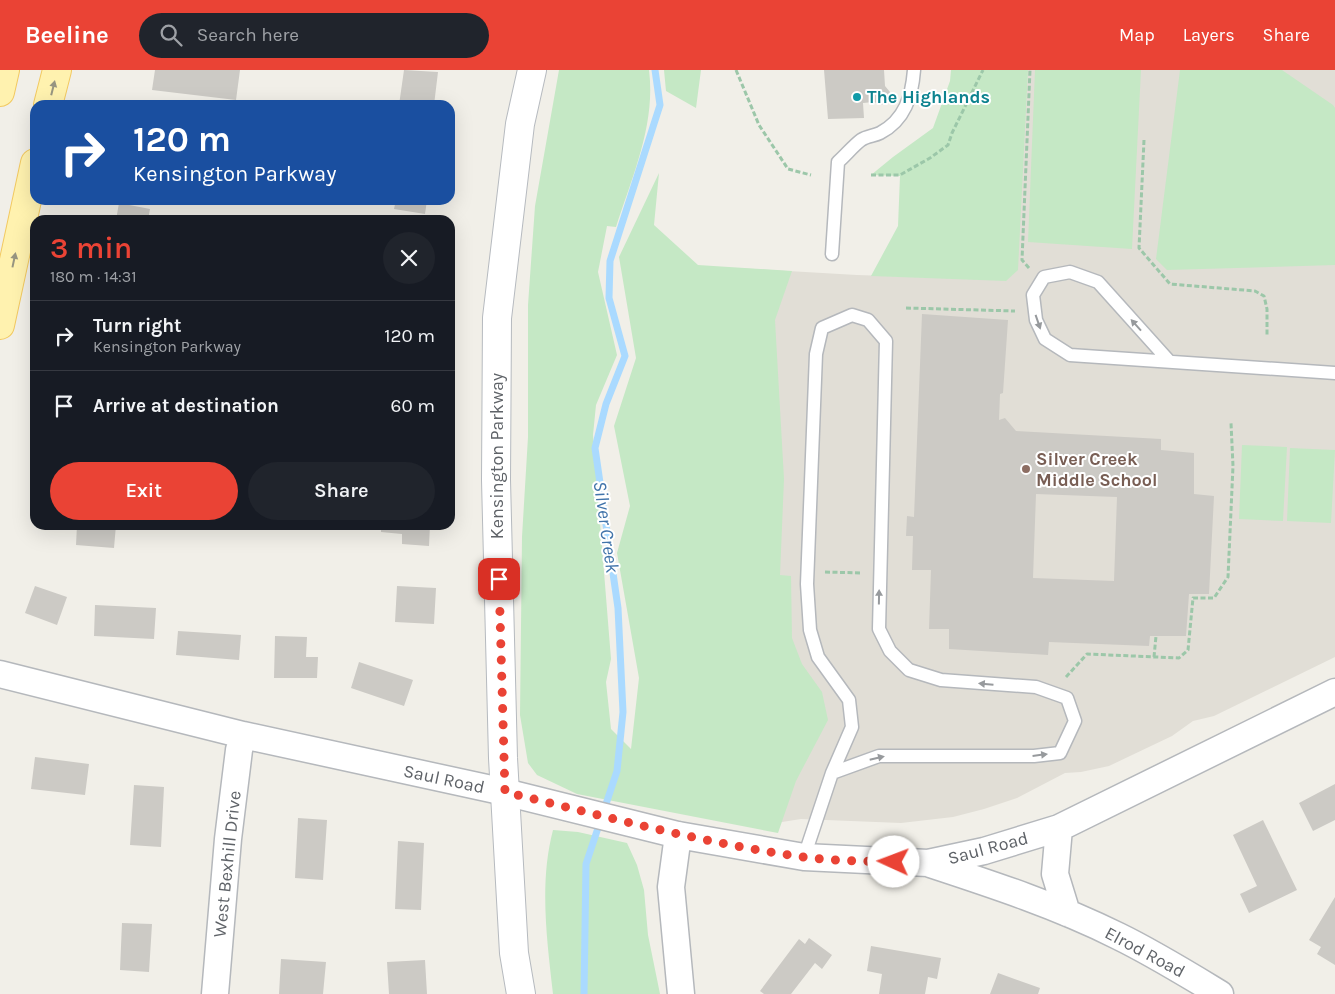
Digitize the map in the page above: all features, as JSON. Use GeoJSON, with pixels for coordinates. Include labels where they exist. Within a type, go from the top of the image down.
{"type":"FeatureCollection","features":[{"type":"Feature","properties":{"kind":"main road"},"geometry":{"type":"LineString","coordinates":[[0,92],[5,70]]}},
{"type":"Feature","properties":{"kind":"main road"},"geometry":{"type":"LineString","coordinates":[[49,100],[57,70]]}},
{"type":"Feature","properties":{"kind":"main road"},"geometry":{"type":"LineString","coordinates":[[0,324],[30,186]]}},
{"type":"Feature","properties":{"kind":"street","name":"Kensington Parkway"},"geometry":{"type":"LineString","coordinates":[[521,994],[514,953],[505,792],[496,480],[497,318],[520,124],[532,70]]}},
{"type":"Feature","properties":{"kind":"street","name":"Saul Road"},"geometry":{"type":"LineString","coordinates":[[0,674],[242,735],[505,792],[678,835],[804,858],[928,863],[984,851],[1060,828],[1335,692]]}},
{"type":"Feature","properties":{"kind":"street","name":"West Bexhill Drive"},"geometry":{"type":"LineString","coordinates":[[214,994],[228,839],[242,735]]}},
{"type":"Feature","properties":{"kind":"street"},"geometry":{"type":"LineString","coordinates":[[1060,828],[1055,874],[1067,913]]}},
{"type":"Feature","properties":{"kind":"street"},"geometry":{"type":"LineString","coordinates":[[678,835],[671,887],[682,994]]}},
{"type":"Feature","properties":{"kind":"street","name":"Elrod Road"},"geometry":{"type":"LineString","coordinates":[[928,863],[989,883],[1067,913],[1117,935],[1157,956],[1220,994]]}},
{"type":"Feature","properties":{"kind":"lane"},"geometry":{"type":"LineString","coordinates":[[832,254],[838,162],[863,139],[880,132],[895,121],[906,106],[913,88],[914,70]]}},
{"type":"Feature","properties":{"kind":"lane"},"geometry":{"type":"LineString","coordinates":[[1169,361],[1098,282],[1070,272],[1044,277],[1033,295],[1036,320],[1046,339],[1070,355],[1335,373]]}},
{"type":"Feature","properties":{"kind":"lane"},"geometry":{"type":"LineString","coordinates":[[804,858],[832,773],[852,727],[849,700],[818,658],[810,630],[807,584],[816,354],[822,328],[852,315],[868,320],[886,340],[878,628],[890,651],[908,670],[941,680],[1036,687],[1067,698],[1075,721],[1060,753],[1034,756],[879,756],[832,773]]}},
{"type":"Feature","properties":{"kind":"path"},"geometry":{"type":"LineString","coordinates":[[736,70],[759,125],[788,169],[811,175]]}},
{"type":"Feature","properties":{"kind":"path"},"geometry":{"type":"LineString","coordinates":[[871,176],[900,175],[948,145],[983,70]]}},
{"type":"Feature","properties":{"kind":"path"},"geometry":{"type":"LineString","coordinates":[[1029,269],[1022,260],[1030,70]]}},
{"type":"Feature","properties":{"kind":"path"},"geometry":{"type":"LineString","coordinates":[[1144,140],[1139,248],[1170,284],[1255,291],[1264,296],[1267,309],[1267,336]]}},
{"type":"Feature","properties":{"kind":"path"},"geometry":{"type":"LineString","coordinates":[[906,308],[1015,311]]}},
{"type":"Feature","properties":{"kind":"path"},"geometry":{"type":"LineString","coordinates":[[1066,677],[1087,654],[1179,658],[1188,650],[1193,598],[1214,598],[1228,577],[1233,466],[1231,424]]}},
{"type":"Feature","properties":{"kind":"path"},"geometry":{"type":"LineString","coordinates":[[821,572],[862,573]]}},
{"type":"Feature","properties":{"kind":"path"},"geometry":{"type":"LineString","coordinates":[[1154,657],[1156,636]]}},
{"type":"Feature","properties":{"kind":"shaded area","name":"Silver Creek Middle School"},"geometry":{"type":"Polygon","coordinates":[[[1021,70],[1335,70],[1335,657],[1214,716],[1193,721],[1172,736],[1109,766],[1081,772],[1065,773],[1017,798],[953,817],[901,823],[801,819],[782,822],[682,810],[737,268],[857,275],[1006,280],[1021,70]]]}},
{"type":"Feature","properties":{"kind":"green space"},"geometry":{"type":"Polygon","coordinates":[[[559,70],[649,70],[649,110],[641,150],[616,227],[607,226],[598,272],[617,355],[596,405],[593,435],[611,659],[606,682],[611,729],[631,749],[639,678],[617,553],[630,506],[614,426],[636,358],[619,257],[659,173],[654,225],[698,265],[792,271],[775,320],[784,479],[780,575],[791,576],[792,638],[802,664],[822,692],[828,720],[796,781],[778,833],[577,794],[537,775],[528,763],[520,715],[522,537],[528,437],[528,305],[535,206],[559,70]]]}},
{"type":"Feature","properties":{"kind":"green space"},"geometry":{"type":"Polygon","coordinates":[[[664,70],[701,70],[696,108],[666,91],[664,70]]]}},
{"type":"Feature","properties":{"kind":"green space"},"geometry":{"type":"Polygon","coordinates":[[[951,70],[1028,70],[1018,270],[1006,281],[871,276],[898,226],[900,176],[871,175],[933,128],[950,81],[951,70]]]}},
{"type":"Feature","properties":{"kind":"green space"},"geometry":{"type":"Polygon","coordinates":[[[1035,70],[1141,70],[1132,249],[1028,242],[1035,70]]]}},
{"type":"Feature","properties":{"kind":"green space"},"geometry":{"type":"Polygon","coordinates":[[[1180,70],[1282,70],[1333,105],[1335,108],[1335,265],[1167,270],[1156,259],[1180,70]]]}},
{"type":"Feature","properties":{"kind":"green space"},"geometry":{"type":"Polygon","coordinates":[[[1242,445],[1287,447],[1283,521],[1239,519],[1242,445]]]}},
{"type":"Feature","properties":{"kind":"green space"},"geometry":{"type":"Polygon","coordinates":[[[1290,448],[1335,450],[1331,523],[1287,521],[1290,448]]]}},
{"type":"Feature","properties":{"kind":"green space"},"geometry":{"type":"Polygon","coordinates":[[[553,830],[578,832],[627,843],[637,865],[644,890],[648,935],[660,994],[553,994],[545,891],[546,870],[553,830]]]}},
{"type":"Feature","properties":{"kind":"building"},"geometry":{"type":"Polygon","coordinates":[[[155,70],[240,70],[236,100],[152,90],[155,70]]]}},
{"type":"Feature","properties":{"kind":"building"},"geometry":{"type":"Polygon","coordinates":[[[404,70],[438,72],[435,100],[400,100],[404,70]]]}},
{"type":"Feature","properties":{"kind":"building","name":"The Highlands"},"geometry":{"type":"Polygon","coordinates":[[[824,70],[884,70],[885,86],[890,92],[887,103],[881,105],[874,102],[863,103],[864,118],[828,119],[824,70]]]}},
{"type":"Feature","properties":{"kind":"building"},"geometry":{"type":"Polygon","coordinates":[[[119,205],[150,209],[149,215],[117,215],[119,205]]]}},
{"type":"Feature","properties":{"kind":"building"},"geometry":{"type":"Polygon","coordinates":[[[395,205],[426,205],[425,214],[394,209],[395,205]]]}},
{"type":"Feature","properties":{"kind":"building","name":"Silver Creek Middle School"},"geometry":{"type":"Polygon","coordinates":[[[922,314],[1008,320],[1003,393],[1000,394],[999,420],[1005,418],[1016,431],[1161,439],[1161,450],[1194,453],[1194,494],[1214,496],[1209,594],[1189,594],[1186,636],[1150,636],[1149,646],[1049,642],[1048,655],[949,649],[949,629],[929,629],[931,570],[912,570],[913,536],[906,536],[907,516],[914,517],[922,314]],[[1036,494],[1033,578],[1114,581],[1117,497],[1036,494]]]}},
{"type":"Feature","properties":{"kind":"building"},"geometry":{"type":"Polygon","coordinates":[[[77,530],[116,530],[114,548],[76,545],[77,530]]]}},
{"type":"Feature","properties":{"kind":"building"},"geometry":{"type":"Polygon","coordinates":[[[381,530],[430,530],[429,546],[402,544],[402,534],[381,532],[381,530]]]}},
{"type":"Feature","properties":{"kind":"building"},"geometry":{"type":"Polygon","coordinates":[[[35,586],[67,597],[57,625],[25,613],[35,586]]]}},
{"type":"Feature","properties":{"kind":"building"},"geometry":{"type":"Polygon","coordinates":[[[397,586],[436,588],[434,624],[395,622],[397,586]]]}},
{"type":"Feature","properties":{"kind":"building"},"geometry":{"type":"Polygon","coordinates":[[[95,605],[156,608],[154,639],[94,636],[95,605]]]}},
{"type":"Feature","properties":{"kind":"building"},"geometry":{"type":"Polygon","coordinates":[[[178,631],[241,635],[239,660],[176,655],[178,631]]]}},
{"type":"Feature","properties":{"kind":"building"},"geometry":{"type":"Polygon","coordinates":[[[275,636],[307,637],[306,657],[318,657],[317,678],[274,678],[275,636]]]}},
{"type":"Feature","properties":{"kind":"building"},"geometry":{"type":"Polygon","coordinates":[[[359,662],[413,680],[404,706],[351,688],[359,662]]]}},
{"type":"Feature","properties":{"kind":"building"},"geometry":{"type":"Polygon","coordinates":[[[35,757],[89,764],[85,795],[31,789],[35,757]]]}},
{"type":"Feature","properties":{"kind":"building"},"geometry":{"type":"Polygon","coordinates":[[[1335,784],[1335,820],[1313,831],[1299,803],[1335,784]]]}},
{"type":"Feature","properties":{"kind":"building"},"geometry":{"type":"Polygon","coordinates":[[[134,785],[164,787],[161,847],[130,845],[134,785]]]}},
{"type":"Feature","properties":{"kind":"building"},"geometry":{"type":"Polygon","coordinates":[[[298,818],[327,820],[323,880],[295,878],[298,818]]]}},
{"type":"Feature","properties":{"kind":"building"},"geometry":{"type":"Polygon","coordinates":[[[1263,820],[1297,890],[1249,913],[1240,894],[1257,886],[1233,835],[1263,820]]]}},
{"type":"Feature","properties":{"kind":"building"},"geometry":{"type":"Polygon","coordinates":[[[398,841],[424,843],[421,910],[395,909],[398,841]]]}},
{"type":"Feature","properties":{"kind":"building"},"geometry":{"type":"Polygon","coordinates":[[[1335,897],[1335,965],[1317,954],[1321,947],[1309,940],[1335,897]]]}},
{"type":"Feature","properties":{"kind":"building"},"geometry":{"type":"Polygon","coordinates":[[[122,923],[152,924],[149,972],[120,970],[122,923]]]}},
{"type":"Feature","properties":{"kind":"building"},"geometry":{"type":"Polygon","coordinates":[[[809,938],[832,955],[822,969],[815,963],[791,994],[764,994],[760,991],[799,939],[805,944],[809,938]]]}},
{"type":"Feature","properties":{"kind":"building"},"geometry":{"type":"Polygon","coordinates":[[[871,946],[941,958],[937,979],[928,977],[925,994],[879,994],[882,974],[867,971],[871,946]]]}},
{"type":"Feature","properties":{"kind":"building"},"geometry":{"type":"Polygon","coordinates":[[[281,959],[326,962],[323,994],[279,994],[281,959]]]}},
{"type":"Feature","properties":{"kind":"building"},"geometry":{"type":"Polygon","coordinates":[[[425,960],[427,994],[389,994],[387,962],[425,960]]]}},
{"type":"Feature","properties":{"kind":"building"},"geometry":{"type":"Polygon","coordinates":[[[998,973],[1040,988],[1038,994],[990,994],[998,973]]]}},
{"type":"Feature","properties":{"kind":"waterway","name":"Silver Creek"},"geometry":{"type":"LineString","coordinates":[[584,994],[586,864],[617,771],[623,712],[618,608],[595,448],[606,404],[625,356],[609,298],[610,261],[660,105],[655,70]]}},
{"type":"Feature","properties":{"kind":"place","name":"The Highlands"},"geometry":{"type":"Point","coordinates":[857,97]}},
{"type":"Feature","properties":{"kind":"place","name":"Silver Creek Middle School"},"geometry":{"type":"Point","coordinates":[1026,469]}},
{"type":"Feature","properties":{"kind":"route"},"geometry":{"type":"LineString","coordinates":[[499,579],[505,792],[678,835],[753,849],[804,858],[894,862]]}}]}
